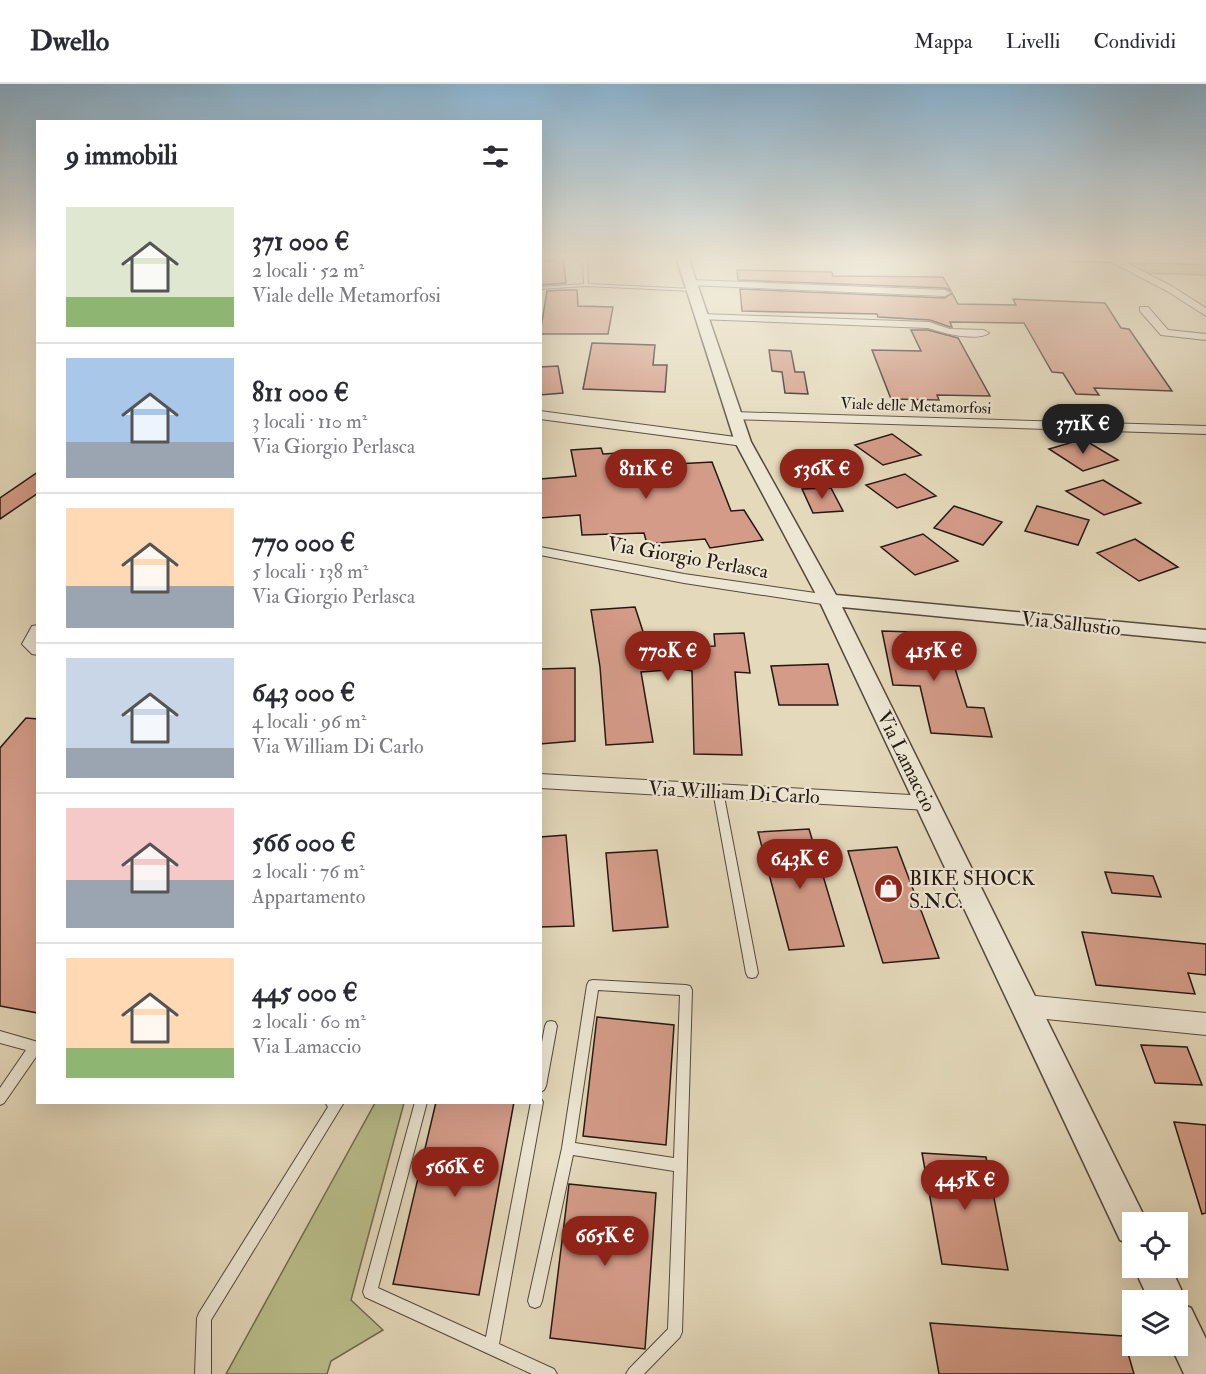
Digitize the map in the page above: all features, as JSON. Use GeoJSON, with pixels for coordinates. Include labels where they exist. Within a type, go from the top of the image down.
{"type":"FeatureCollection","features":[{"type":"Feature","properties":{"kind":"street","name":"Via Lamaccio"},"geometry":{"type":"LineString","coordinates":[[702,317],[743,442],[829,600],[1124,1212]]}},
{"type":"Feature","properties":{"kind":"street"},"geometry":{"type":"LineString","coordinates":[[708,317],[929,325],[949,332],[984,333]]}},
{"type":"Feature","properties":{"kind":"street"},"geometry":{"type":"LineString","coordinates":[[1151,317],[1165,333],[1206,337]]}},
{"type":"Feature","properties":{"kind":"street"},"geometry":{"type":"LineString","coordinates":[[542,415],[743,442]]}},
{"type":"Feature","properties":{"kind":"street","name":"Viale delle Metamorfosi"},"geometry":{"type":"LineString","coordinates":[[733,416],[1206,430]]}},
{"type":"Feature","properties":{"kind":"street","name":"Via Giorgio Perlasca"},"geometry":{"type":"LineString","coordinates":[[542,551],[659,574],[784,595],[829,600]]}},
{"type":"Feature","properties":{"kind":"street","name":"Via Sallustio"},"geometry":{"type":"LineString","coordinates":[[829,600],[1206,636]]}},
{"type":"Feature","properties":{"kind":"street"},"geometry":{"type":"LineString","coordinates":[[36,634],[30,644],[36,648]]}},
{"type":"Feature","properties":{"kind":"street","name":"Via William Di Carlo"},"geometry":{"type":"LineString","coordinates":[[542,781],[928,803]]}},
{"type":"Feature","properties":{"kind":"street"},"geometry":{"type":"LineString","coordinates":[[1026,1006],[1206,1024]]}},
{"type":"Feature","properties":{"kind":"street"},"geometry":{"type":"LineString","coordinates":[[1188,1342],[1203,1374]]}},
{"type":"Feature","properties":{"kind":"lane"},"geometry":{"type":"LineString","coordinates":[[718,791],[752,973]]}},
{"type":"Feature","properties":{"kind":"lane"},"geometry":{"type":"LineString","coordinates":[[535,1301],[568,1148],[593,985],[686,990],[675,1332],[634,1374]]}},
{"type":"Feature","properties":{"kind":"lane"},"geometry":{"type":"LineString","coordinates":[[542,1075],[551,1026]]}},
{"type":"Feature","properties":{"kind":"lane"},"geometry":{"type":"LineString","coordinates":[[0,1037],[36,1048],[0,1099]]}},
{"type":"Feature","properties":{"kind":"lane"},"geometry":{"type":"LineString","coordinates":[[203,1374],[204,1318],[334,1104]]}},
{"type":"Feature","properties":{"kind":"lane"},"geometry":{"type":"LineString","coordinates":[[420,1104],[370,1292],[549,1374]]}},
{"type":"Feature","properties":{"kind":"lane"},"geometry":{"type":"LineString","coordinates":[[491,1348],[537,1104]]}},
{"type":"Feature","properties":{"kind":"lane"},"geometry":{"type":"LineString","coordinates":[[568,1148],[680,1165]]}},
{"type":"Feature","properties":{"kind":"green space"},"geometry":{"type":"Polygon","coordinates":[[[374,1104],[404,1104],[351,1300],[383,1330],[331,1361],[327,1374],[226,1374],[374,1104]]]}},
{"type":"Feature","properties":{"kind":"building"},"geometry":{"type":"Polygon","coordinates":[[[543,317],[611,317],[608,334],[542,334],[543,317]]]}},
{"type":"Feature","properties":{"kind":"building"},"geometry":{"type":"Polygon","coordinates":[[[881,317],[1114,317],[1121,328],[1129,329],[1172,391],[1094,388],[1099,395],[1076,394],[1063,373],[1052,372],[1024,323],[950,322],[952,327],[950,327],[930,320],[881,317]]]}},
{"type":"Feature","properties":{"kind":"building"},"geometry":{"type":"Polygon","coordinates":[[[911,330],[928,330],[958,338],[990,396],[937,395],[939,400],[891,399],[872,350],[921,351],[911,330]]]}},
{"type":"Feature","properties":{"kind":"building"},"geometry":{"type":"Polygon","coordinates":[[[592,343],[655,345],[653,365],[667,365],[665,392],[583,389],[592,343]]]}},
{"type":"Feature","properties":{"kind":"building"},"geometry":{"type":"Polygon","coordinates":[[[769,350],[791,351],[795,372],[804,372],[808,394],[785,393],[782,372],[772,371],[769,350]]]}},
{"type":"Feature","properties":{"kind":"building"},"geometry":{"type":"Polygon","coordinates":[[[558,366],[563,393],[542,395],[542,367],[558,366]]]}},
{"type":"Feature","properties":{"kind":"building"},"geometry":{"type":"Polygon","coordinates":[[[892,434],[921,455],[883,465],[855,445],[892,434]]]}},
{"type":"Feature","properties":{"kind":"building"},"geometry":{"type":"Polygon","coordinates":[[[1083,439],[1118,460],[1083,471],[1049,449],[1083,439]]]}},
{"type":"Feature","properties":{"kind":"building"},"geometry":{"type":"Polygon","coordinates":[[[601,448],[603,454],[653,451],[657,465],[712,462],[731,511],[744,510],[763,540],[710,548],[705,539],[647,544],[644,533],[582,535],[580,515],[542,518],[542,479],[576,476],[571,450],[601,448]]]}},
{"type":"Feature","properties":{"kind":"building"},"geometry":{"type":"Polygon","coordinates":[[[36,473],[36,494],[0,519],[0,498],[36,473]]]}},
{"type":"Feature","properties":{"kind":"building"},"geometry":{"type":"Polygon","coordinates":[[[905,474],[936,496],[897,508],[866,485],[905,474]]]}},
{"type":"Feature","properties":{"kind":"building"},"geometry":{"type":"Polygon","coordinates":[[[1103,480],[1141,503],[1104,515],[1066,491],[1103,480]]]}},
{"type":"Feature","properties":{"kind":"building"},"geometry":{"type":"Polygon","coordinates":[[[831,488],[843,511],[813,513],[802,489],[831,488]]]}},
{"type":"Feature","properties":{"kind":"building"},"geometry":{"type":"Polygon","coordinates":[[[954,506],[1002,522],[983,545],[934,528],[954,506]]]}},
{"type":"Feature","properties":{"kind":"building"},"geometry":{"type":"Polygon","coordinates":[[[1037,506],[1089,520],[1078,545],[1025,531],[1037,506]]]}},
{"type":"Feature","properties":{"kind":"building"},"geometry":{"type":"Polygon","coordinates":[[[923,534],[958,561],[915,575],[881,547],[923,534]]]}},
{"type":"Feature","properties":{"kind":"building"},"geometry":{"type":"Polygon","coordinates":[[[1135,539],[1178,567],[1139,581],[1097,553],[1135,539]]]}},
{"type":"Feature","properties":{"kind":"building"},"geometry":{"type":"Polygon","coordinates":[[[635,607],[648,647],[715,646],[714,634],[744,633],[750,673],[735,672],[742,755],[694,754],[692,671],[681,669],[641,672],[653,742],[606,745],[600,667],[591,610],[635,607]]]}},
{"type":"Feature","properties":{"kind":"building"},"geometry":{"type":"Polygon","coordinates":[[[882,631],[944,633],[967,707],[984,708],[992,737],[931,733],[920,686],[893,685],[882,631]]]}},
{"type":"Feature","properties":{"kind":"building"},"geometry":{"type":"Polygon","coordinates":[[[828,664],[838,705],[779,705],[771,666],[828,664]]]}},
{"type":"Feature","properties":{"kind":"building"},"geometry":{"type":"Polygon","coordinates":[[[575,668],[575,741],[542,744],[542,669],[575,668]]]}},
{"type":"Feature","properties":{"kind":"building"},"geometry":{"type":"Polygon","coordinates":[[[26,718],[36,719],[36,1013],[0,1006],[0,748],[26,718]]]}},
{"type":"Feature","properties":{"kind":"building"},"geometry":{"type":"Polygon","coordinates":[[[809,829],[844,946],[789,950],[758,832],[809,829]]]}},
{"type":"Feature","properties":{"kind":"building"},"geometry":{"type":"Polygon","coordinates":[[[566,835],[574,926],[542,927],[542,837],[566,835]]]}},
{"type":"Feature","properties":{"kind":"building"},"geometry":{"type":"Polygon","coordinates":[[[897,847],[939,958],[883,963],[848,851],[897,847]]]}},
{"type":"Feature","properties":{"kind":"building"},"geometry":{"type":"Polygon","coordinates":[[[657,850],[668,927],[613,931],[606,853],[657,850]]]}},
{"type":"Feature","properties":{"kind":"building"},"geometry":{"type":"Polygon","coordinates":[[[1105,872],[1153,876],[1161,897],[1112,893],[1105,872]]]}},
{"type":"Feature","properties":{"kind":"building"},"geometry":{"type":"Polygon","coordinates":[[[1082,932],[1206,944],[1206,975],[1188,973],[1195,994],[1096,985],[1082,932]]]}},
{"type":"Feature","properties":{"kind":"building"},"geometry":{"type":"Polygon","coordinates":[[[597,1017],[674,1025],[666,1145],[583,1136],[597,1017]]]}},
{"type":"Feature","properties":{"kind":"building"},"geometry":{"type":"Polygon","coordinates":[[[1141,1045],[1187,1047],[1202,1085],[1155,1083],[1141,1045]]]}},
{"type":"Feature","properties":{"kind":"building"},"geometry":{"type":"Polygon","coordinates":[[[436,1104],[514,1104],[479,1295],[393,1284],[436,1104]]]}},
{"type":"Feature","properties":{"kind":"building"},"geometry":{"type":"Polygon","coordinates":[[[1174,1122],[1206,1125],[1206,1213],[1202,1214],[1174,1122]]]}},
{"type":"Feature","properties":{"kind":"building"},"geometry":{"type":"Polygon","coordinates":[[[922,1153],[986,1157],[1008,1270],[942,1264],[922,1153]]]}},
{"type":"Feature","properties":{"kind":"building"},"geometry":{"type":"Polygon","coordinates":[[[569,1184],[656,1193],[645,1349],[550,1338],[569,1184]]]}},
{"type":"Feature","properties":{"kind":"building"},"geometry":{"type":"Polygon","coordinates":[[[930,1323],[1122,1336],[1122,1356],[1129,1356],[1134,1374],[939,1374],[930,1323]]]}},
{"type":"Feature","properties":{"kind":"place","name":"BIKE SHOCK S.N.C."},"geometry":{"type":"Point","coordinates":[888,889]}}]}
